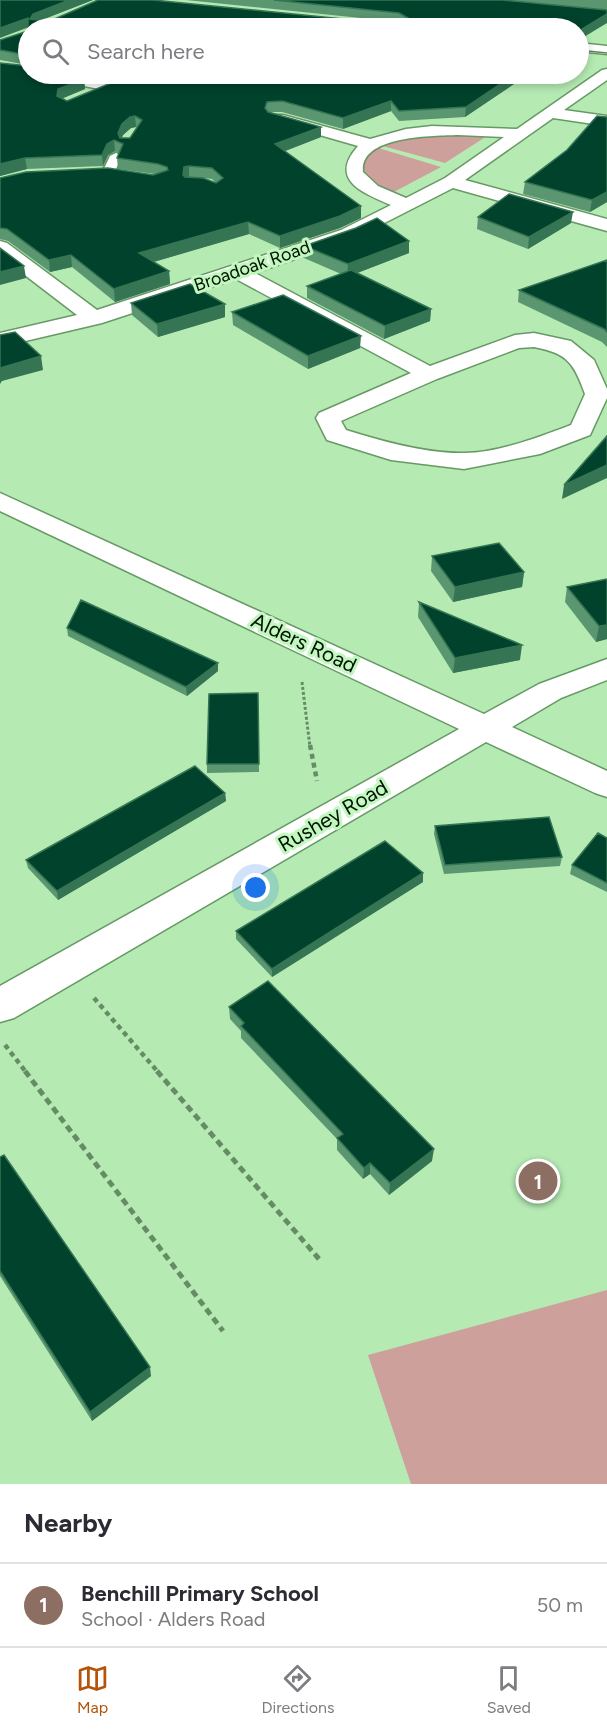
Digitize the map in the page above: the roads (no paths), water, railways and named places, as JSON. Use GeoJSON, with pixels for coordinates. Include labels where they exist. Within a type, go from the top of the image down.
{"type":"FeatureCollection","features":[{"type":"Feature","properties":{"kind":"street"},"geometry":{"type":"LineString","coordinates":[[589,48],[607,50]]}},
{"type":"Feature","properties":{"kind":"street","name":"Broadoak Road"},"geometry":{"type":"LineString","coordinates":[[0,340],[94,318],[348,234],[451,182],[607,73]]}},
{"type":"Feature","properties":{"kind":"street"},"geometry":{"type":"LineString","coordinates":[[89,95],[115,84]]}},
{"type":"Feature","properties":{"kind":"street"},"geometry":{"type":"LineString","coordinates":[[552,112],[607,121]]}},
{"type":"Feature","properties":{"kind":"street"},"geometry":{"type":"LineString","coordinates":[[275,117],[370,145]]}},
{"type":"Feature","properties":{"kind":"street"},"geometry":{"type":"LineString","coordinates":[[407,205],[364,185],[355,177],[354,162],[360,151],[370,145],[416,132],[444,130],[521,134]]}},
{"type":"Feature","properties":{"kind":"street"},"geometry":{"type":"LineString","coordinates":[[85,174],[108,173]]}},
{"type":"Feature","properties":{"kind":"street"},"geometry":{"type":"LineString","coordinates":[[451,182],[607,225]]}},
{"type":"Feature","properties":{"kind":"street"},"geometry":{"type":"LineString","coordinates":[[0,247],[94,318]]}},
{"type":"Feature","properties":{"kind":"street"},"geometry":{"type":"LineString","coordinates":[[238,272],[429,374],[515,342],[534,340],[563,346],[586,365],[597,394],[581,430],[531,449],[464,461],[391,452],[336,435],[328,418],[429,374]]}},
{"type":"Feature","properties":{"kind":"street","name":"Alders Road"},"geometry":{"type":"LineString","coordinates":[[0,501],[607,784]]}},
{"type":"Feature","properties":{"kind":"street","name":"Rushey Road"},"geometry":{"type":"LineString","coordinates":[[4,997],[68,967],[550,691],[607,669]]}},
{"type":"Feature","properties":{"kind":"lane"},"geometry":{"type":"LineString","coordinates":[[116,156],[108,173],[142,179]]}},
{"type":"Feature","properties":{"kind":"tram line"},"geometry":{"type":"LineString","coordinates":[[589,51],[607,53]]}},
{"type":"Feature","properties":{"kind":"place","name":"Benchill Primary School"},"geometry":{"type":"Point","coordinates":[538,1181]}}]}
